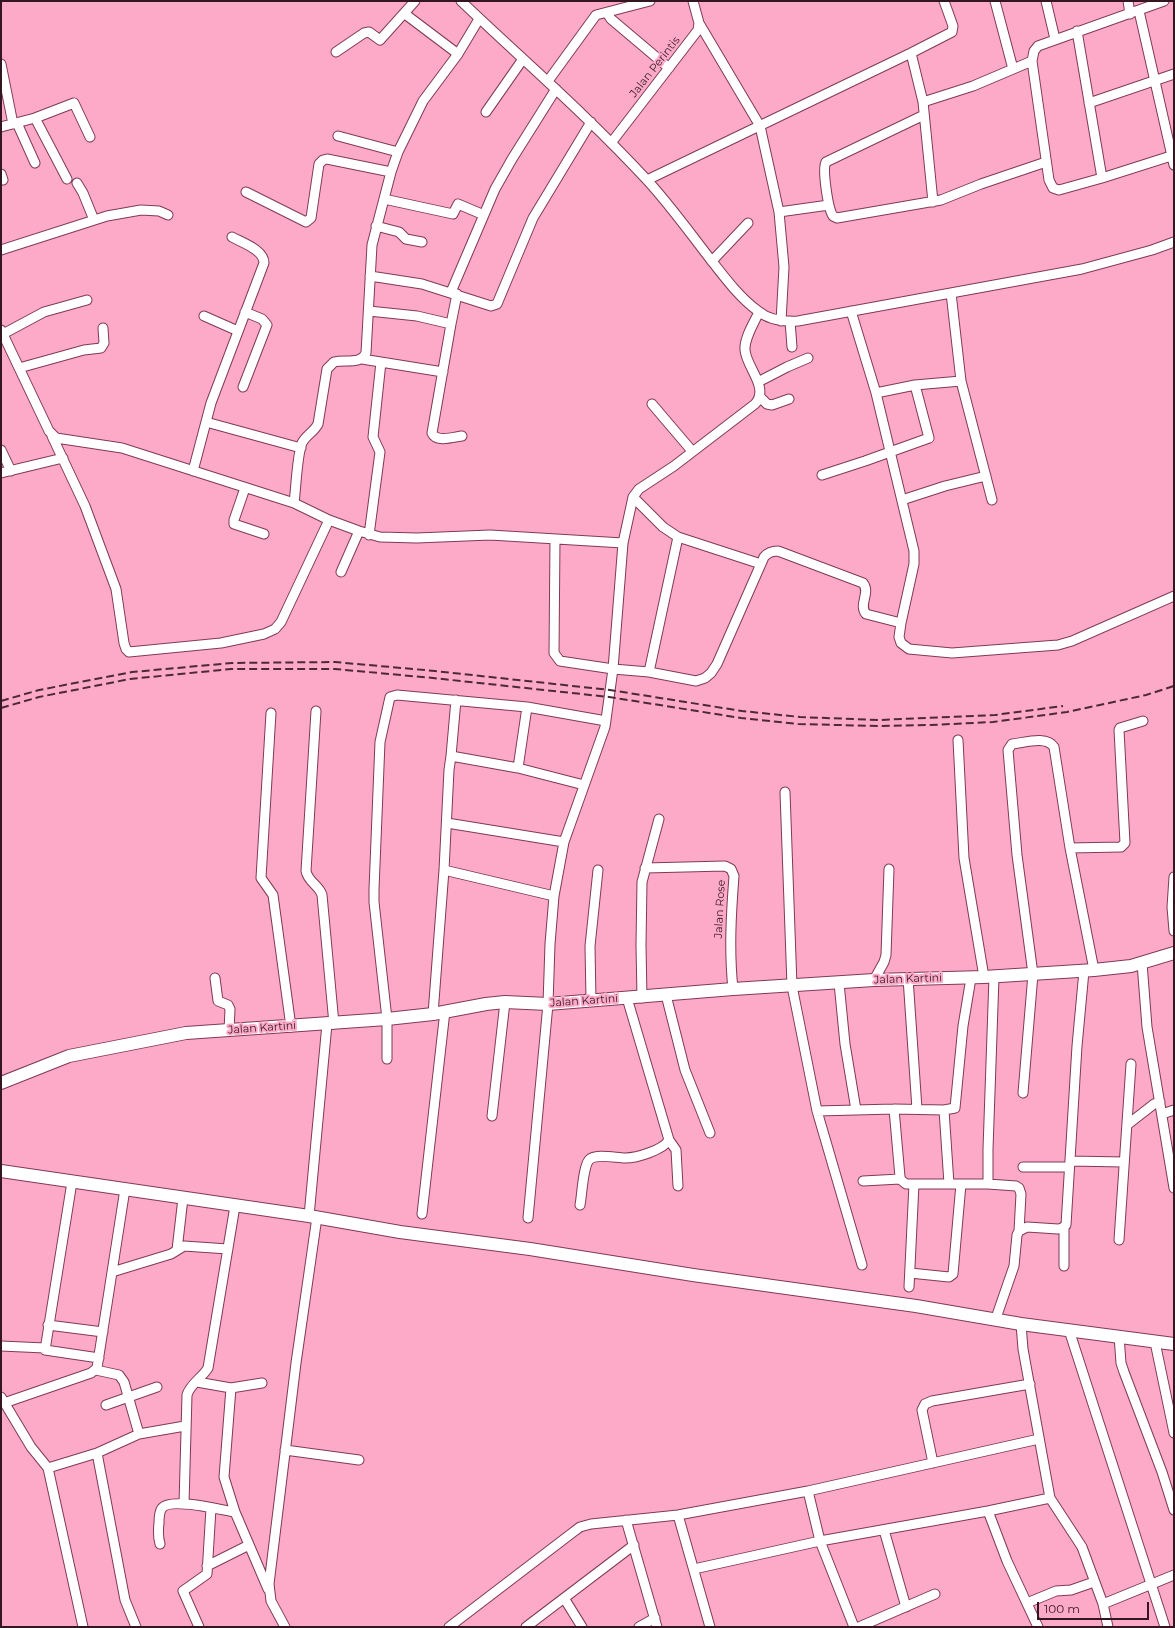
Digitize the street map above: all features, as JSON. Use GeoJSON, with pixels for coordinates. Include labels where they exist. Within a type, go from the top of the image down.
{"type":"FeatureCollection","features":[{"type":"Feature","properties":{"kind":"street"},"geometry":{"type":"LineString","coordinates":[[336,52],[364,33],[369,32],[380,40],[405,14],[415,1]]}},
{"type":"Feature","properties":{"kind":"street"},"geometry":{"type":"LineString","coordinates":[[461,1],[591,122],[647,180],[747,303],[759,312],[785,321],[851,311],[1082,269],[1146,252],[1174,242]]}},
{"type":"Feature","properties":{"kind":"street"},"geometry":{"type":"LineString","coordinates":[[548,81],[594,17],[599,14],[650,1]]}},
{"type":"Feature","properties":{"kind":"street"},"geometry":{"type":"LineString","coordinates":[[693,1],[699,23],[760,126],[779,212],[784,267],[785,321],[792,347]]}},
{"type":"Feature","properties":{"kind":"street"},"geometry":{"type":"LineString","coordinates":[[647,180],[952,32],[953,26],[944,1]]}},
{"type":"Feature","properties":{"kind":"street"},"geometry":{"type":"LineString","coordinates":[[995,1],[1013,69]]}},
{"type":"Feature","properties":{"kind":"street"},"geometry":{"type":"LineString","coordinates":[[1046,1],[1055,39]]}},
{"type":"Feature","properties":{"kind":"street"},"geometry":{"type":"LineString","coordinates":[[1128,1],[1130,14]]}},
{"type":"Feature","properties":{"kind":"street"},"geometry":{"type":"LineString","coordinates":[[1139,11],[1173,158],[1056,190],[1049,183],[1032,61],[1034,51],[1038,46],[1055,39],[1139,11],[1164,1]]}},
{"type":"Feature","properties":{"kind":"street"},"geometry":{"type":"LineString","coordinates":[[607,13],[611,19],[669,68]]}},
{"type":"Feature","properties":{"kind":"street"},"geometry":{"type":"LineString","coordinates":[[405,14],[458,54]]}},
{"type":"Feature","properties":{"kind":"street"},"geometry":{"type":"LineString","coordinates":[[362,359],[366,352],[372,245],[391,172],[398,152],[425,97],[458,54],[479,19]]}},
{"type":"Feature","properties":{"kind":"street","name":"Jalan Perintis"},"geometry":{"type":"LineString","coordinates":[[611,143],[696,34],[699,23]]}},
{"type":"Feature","properties":{"kind":"street"},"geometry":{"type":"LineString","coordinates":[[1078,31],[1102,178]]}},
{"type":"Feature","properties":{"kind":"street"},"geometry":{"type":"LineString","coordinates":[[911,53],[923,102],[933,202]]}},
{"type":"Feature","properties":{"kind":"street"},"geometry":{"type":"LineString","coordinates":[[486,112],[524,59]]}},
{"type":"Feature","properties":{"kind":"street"},"geometry":{"type":"LineString","coordinates":[[923,102],[972,86],[1032,61]]}},
{"type":"Feature","properties":{"kind":"street"},"geometry":{"type":"LineString","coordinates":[[1,64],[15,124],[35,163]]}},
{"type":"Feature","properties":{"kind":"street"},"geometry":{"type":"LineString","coordinates":[[1089,103],[1155,82],[1174,74]]}},
{"type":"Feature","properties":{"kind":"street"},"geometry":{"type":"LineString","coordinates":[[462,436],[437,439],[433,435],[451,324],[454,293],[484,215],[499,181],[556,89]]}},
{"type":"Feature","properties":{"kind":"street"},"geometry":{"type":"LineString","coordinates":[[1,127],[35,118],[74,103],[90,137]]}},
{"type":"Feature","properties":{"kind":"street"},"geometry":{"type":"LineString","coordinates":[[924,115],[827,161],[824,167],[832,215],[837,218],[933,202],[980,184],[1046,162]]}},
{"type":"Feature","properties":{"kind":"street"},"geometry":{"type":"LineString","coordinates":[[35,118],[67,179]]}},
{"type":"Feature","properties":{"kind":"street"},"geometry":{"type":"LineString","coordinates":[[370,276],[416,282],[491,306],[497,304],[530,224],[591,122]]}},
{"type":"Feature","properties":{"kind":"street"},"geometry":{"type":"LineString","coordinates":[[338,136],[398,152]]}},
{"type":"Feature","properties":{"kind":"street"},"geometry":{"type":"LineString","coordinates":[[246,192],[306,222],[311,218],[319,164],[323,160],[328,159],[391,172]]}},
{"type":"Feature","properties":{"kind":"street"},"geometry":{"type":"LineString","coordinates":[[77,183],[83,193],[94,220]]}},
{"type":"Feature","properties":{"kind":"street"},"geometry":{"type":"LineString","coordinates":[[384,199],[453,214],[458,204],[484,215]]}},
{"type":"Feature","properties":{"kind":"street"},"geometry":{"type":"LineString","coordinates":[[779,212],[830,205]]}},
{"type":"Feature","properties":{"kind":"street"},"geometry":{"type":"LineString","coordinates":[[1,250],[94,220],[141,210],[159,212],[168,215]]}},
{"type":"Feature","properties":{"kind":"street"},"geometry":{"type":"LineString","coordinates":[[712,260],[748,222]]}},
{"type":"Feature","properties":{"kind":"street"},"geometry":{"type":"LineString","coordinates":[[376,226],[397,231],[406,238],[422,242]]}},
{"type":"Feature","properties":{"kind":"street"},"geometry":{"type":"LineString","coordinates":[[193,470],[211,403],[264,261],[260,253],[232,238]]}},
{"type":"Feature","properties":{"kind":"street"},"geometry":{"type":"LineString","coordinates":[[951,293],[961,381],[992,500]]}},
{"type":"Feature","properties":{"kind":"street"},"geometry":{"type":"LineString","coordinates":[[87,300],[44,312],[2,332],[85,506],[116,589],[126,650],[130,652],[221,643],[264,634],[275,629],[281,622],[329,520]]}},
{"type":"Feature","properties":{"kind":"street"},"geometry":{"type":"LineString","coordinates":[[369,311],[417,316],[451,324]]}},
{"type":"Feature","properties":{"kind":"street"},"geometry":{"type":"LineString","coordinates":[[851,311],[876,393],[915,557],[901,623],[900,640],[903,646],[909,649],[952,653],[1058,645],[1072,641],[1174,596]]}},
{"type":"Feature","properties":{"kind":"street"},"geometry":{"type":"LineString","coordinates":[[243,387],[267,326],[262,319],[245,312]]}},
{"type":"Feature","properties":{"kind":"street"},"geometry":{"type":"LineString","coordinates":[[759,312],[747,339],[745,350],[758,382],[760,397],[767,404],[772,405],[789,399]]}},
{"type":"Feature","properties":{"kind":"street"},"geometry":{"type":"LineString","coordinates":[[204,316],[238,330]]}},
{"type":"Feature","properties":{"kind":"street"},"geometry":{"type":"LineString","coordinates":[[19,368],[84,350],[101,348],[104,342],[103,328]]}},
{"type":"Feature","properties":{"kind":"street"},"geometry":{"type":"LineString","coordinates":[[758,382],[808,358]]}},
{"type":"Feature","properties":{"kind":"street"},"geometry":{"type":"LineString","coordinates":[[294,503],[301,448],[305,439],[314,431],[318,424],[329,365],[338,360],[362,359],[443,372]]}},
{"type":"Feature","properties":{"kind":"street"},"geometry":{"type":"LineString","coordinates":[[370,535],[380,452],[374,437],[381,362]]}},
{"type":"Feature","properties":{"kind":"street"},"geometry":{"type":"LineString","coordinates":[[876,393],[915,385],[961,381]]}},
{"type":"Feature","properties":{"kind":"street"},"geometry":{"type":"LineString","coordinates":[[822,475],[929,438],[915,385]]}},
{"type":"Feature","properties":{"kind":"street"},"geometry":{"type":"LineString","coordinates":[[528,1218],[548,1004],[550,944],[554,896],[564,842],[603,735],[606,721],[613,669],[623,543],[633,497],[639,489],[674,466],[755,404],[760,397]]}},
{"type":"Feature","properties":{"kind":"street"},"geometry":{"type":"LineString","coordinates":[[652,404],[692,452]]}},
{"type":"Feature","properties":{"kind":"street"},"geometry":{"type":"LineString","coordinates":[[206,422],[301,448]]}},
{"type":"Feature","properties":{"kind":"street"},"geometry":{"type":"LineString","coordinates":[[52,436],[122,448],[193,470],[294,503],[329,520],[370,535],[390,538],[490,535],[623,543]]}},
{"type":"Feature","properties":{"kind":"street"},"geometry":{"type":"LineString","coordinates":[[1,450],[11,471]]}},
{"type":"Feature","properties":{"kind":"street"},"geometry":{"type":"LineString","coordinates":[[1,473],[63,458]]}},
{"type":"Feature","properties":{"kind":"street"},"geometry":{"type":"LineString","coordinates":[[902,500],[945,486],[986,476]]}},
{"type":"Feature","properties":{"kind":"street"},"geometry":{"type":"LineString","coordinates":[[245,488],[234,524],[264,534]]}},
{"type":"Feature","properties":{"kind":"street"},"geometry":{"type":"LineString","coordinates":[[633,497],[663,527],[678,537],[761,564]]}},
{"type":"Feature","properties":{"kind":"street"},"geometry":{"type":"LineString","coordinates":[[341,572],[359,531]]}},
{"type":"Feature","properties":{"kind":"street"},"geometry":{"type":"LineString","coordinates":[[649,672],[678,537]]}},
{"type":"Feature","properties":{"kind":"street"},"geometry":{"type":"LineString","coordinates":[[555,539],[554,653],[560,661],[613,669],[649,672],[696,681],[705,678],[711,673],[717,664],[764,557],[768,553],[778,551],[863,584],[866,590],[863,607],[865,612],[870,615],[901,623]]}},
{"type":"Feature","properties":{"kind":"street"},"geometry":{"type":"LineString","coordinates":[[387,1059],[387,1019],[374,902],[380,742],[388,700],[391,696],[397,695],[456,700],[527,707],[606,721]]}},
{"type":"Feature","properties":{"kind":"street"},"geometry":{"type":"LineString","coordinates":[[433,1014],[444,870],[449,770],[456,700]]}},
{"type":"Feature","properties":{"kind":"street"},"geometry":{"type":"LineString","coordinates":[[518,768],[527,707]]}},
{"type":"Feature","properties":{"kind":"street"},"geometry":{"type":"LineString","coordinates":[[270,1594],[269,1584],[313,1217],[331,1024],[322,895],[318,887],[308,877],[306,871],[316,711]]}},
{"type":"Feature","properties":{"kind":"street"},"geometry":{"type":"LineString","coordinates":[[271,713],[261,878],[272,895],[291,1027]]}},
{"type":"Feature","properties":{"kind":"street"},"geometry":{"type":"LineString","coordinates":[[1070,848],[1121,847],[1125,844],[1119,731],[1120,728],[1143,721]]}},
{"type":"Feature","properties":{"kind":"street"},"geometry":{"type":"LineString","coordinates":[[958,740],[964,858],[989,977],[988,1184]]}},
{"type":"Feature","properties":{"kind":"street"},"geometry":{"type":"LineString","coordinates":[[1023,1093],[1033,974],[1017,855],[1008,750],[1011,745],[1045,740],[1050,742],[1054,747],[1089,970],[1077,1046],[1067,1221],[1064,1227],[1064,1266]]}},
{"type":"Feature","properties":{"kind":"street"},"geometry":{"type":"LineString","coordinates":[[451,756],[518,768],[584,785]]}},
{"type":"Feature","properties":{"kind":"street"},"geometry":{"type":"LineString","coordinates":[[785,792],[792,986],[817,1111],[862,1265]]}},
{"type":"Feature","properties":{"kind":"street"},"geometry":{"type":"LineString","coordinates":[[642,998],[642,882],[659,819]]}},
{"type":"Feature","properties":{"kind":"street"},"geometry":{"type":"LineString","coordinates":[[447,823],[564,842]]}},
{"type":"Feature","properties":{"kind":"street","name":"Jalan Rose"},"geometry":{"type":"LineString","coordinates":[[645,868],[725,866],[731,869],[734,876],[730,932],[730,962],[733,989]]}},
{"type":"Feature","properties":{"kind":"street"},"geometry":{"type":"LineString","coordinates":[[874,980],[884,962],[886,954],[889,869]]}},
{"type":"Feature","properties":{"kind":"street"},"geometry":{"type":"LineString","coordinates":[[444,870],[554,896]]}},
{"type":"Feature","properties":{"kind":"street"},"geometry":{"type":"LineString","coordinates":[[591,1000],[590,946],[598,870]]}},
{"type":"Feature","properties":{"kind":"street"},"geometry":{"type":"LineString","coordinates":[[1174,877],[1172,907],[1174,931]]}},
{"type":"Feature","properties":{"kind":"street","name":"Jalan Kartini"},"geometry":{"type":"LineString","coordinates":[[1,1083],[77,1054],[178,1034],[387,1019],[433,1014],[505,1002],[548,1004],[591,1000],[642,998],[733,989],[874,980],[908,978],[971,978],[1118,968],[1142,963],[1174,953]]}},
{"type":"Feature","properties":{"kind":"street"},"geometry":{"type":"LineString","coordinates":[[1142,963],[1147,1027],[1174,1188]]}},
{"type":"Feature","properties":{"kind":"street"},"geometry":{"type":"LineString","coordinates":[[215,978],[218,1001],[228,1006],[230,1009],[229,1030]]}},
{"type":"Feature","properties":{"kind":"street"},"geometry":{"type":"LineString","coordinates":[[908,978],[917,1109]]}},
{"type":"Feature","properties":{"kind":"street"},"geometry":{"type":"LineString","coordinates":[[817,1111],[953,1109],[956,1106],[963,1026],[971,978]]}},
{"type":"Feature","properties":{"kind":"street"},"geometry":{"type":"LineString","coordinates":[[839,983],[845,1044],[856,1110]]}},
{"type":"Feature","properties":{"kind":"street"},"geometry":{"type":"LineString","coordinates":[[666,995],[685,1070],[710,1133]]}},
{"type":"Feature","properties":{"kind":"street"},"geometry":{"type":"LineString","coordinates":[[627,998],[669,1140],[676,1150],[678,1186]]}},
{"type":"Feature","properties":{"kind":"street"},"geometry":{"type":"LineString","coordinates":[[492,1116],[505,1002]]}},
{"type":"Feature","properties":{"kind":"street"},"geometry":{"type":"LineString","coordinates":[[422,1214],[445,1011]]}},
{"type":"Feature","properties":{"kind":"street"},"geometry":{"type":"LineString","coordinates":[[1119,1240],[1131,1064]]}},
{"type":"Feature","properties":{"kind":"street"},"geometry":{"type":"LineString","coordinates":[[1127,1125],[1154,1104],[1160,1102]]}},
{"type":"Feature","properties":{"kind":"street"},"geometry":{"type":"LineString","coordinates":[[894,1109],[900,1179]]}},
{"type":"Feature","properties":{"kind":"street"},"geometry":{"type":"LineString","coordinates":[[944,1110],[949,1184]]}},
{"type":"Feature","properties":{"kind":"street"},"geometry":{"type":"LineString","coordinates":[[1162,1114],[1174,1110]]}},
{"type":"Feature","properties":{"kind":"street"},"geometry":{"type":"LineString","coordinates":[[580,1205],[585,1169],[588,1160],[592,1157],[602,1156],[626,1158],[638,1156],[662,1148],[669,1140]]}},
{"type":"Feature","properties":{"kind":"street"},"geometry":{"type":"LineString","coordinates":[[1023,1167],[1124,1162]]}},
{"type":"Feature","properties":{"kind":"street"},"geometry":{"type":"LineString","coordinates":[[1,1170],[72,1182],[313,1217],[400,1232],[425,1234],[693,1275],[916,1306],[996,1318],[1021,1324],[1174,1344]]}},
{"type":"Feature","properties":{"kind":"street"},"geometry":{"type":"LineString","coordinates":[[863,1181],[900,1179],[906,1184],[988,1184],[1014,1185],[1019,1188],[1021,1194],[1019,1231],[1017,1235],[1014,1266],[996,1318]]}},
{"type":"Feature","properties":{"kind":"street"},"geometry":{"type":"LineString","coordinates":[[45,1348],[72,1182]]}},
{"type":"Feature","properties":{"kind":"street"},"geometry":{"type":"LineString","coordinates":[[909,1287],[914,1184]]}},
{"type":"Feature","properties":{"kind":"street"},"geometry":{"type":"LineString","coordinates":[[910,1273],[949,1278],[953,1274],[961,1184]]}},
{"type":"Feature","properties":{"kind":"street"},"geometry":{"type":"LineString","coordinates":[[96,1370],[125,1189]]}},
{"type":"Feature","properties":{"kind":"street"},"geometry":{"type":"LineString","coordinates":[[177,1250],[184,1198]]}},
{"type":"Feature","properties":{"kind":"street"},"geometry":{"type":"LineString","coordinates":[[184,1504],[187,1395],[191,1387],[208,1368],[235,1206]]}},
{"type":"Feature","properties":{"kind":"street"},"geometry":{"type":"LineString","coordinates":[[1019,1231],[1027,1227],[1058,1230],[1064,1227]]}},
{"type":"Feature","properties":{"kind":"street"},"geometry":{"type":"LineString","coordinates":[[112,1272],[171,1254],[187,1246],[228,1249]]}},
{"type":"Feature","properties":{"kind":"street"},"geometry":{"type":"LineString","coordinates":[[1021,1324],[1023,1348],[1050,1498],[1082,1547],[1102,1604],[1108,1627]]}},
{"type":"Feature","properties":{"kind":"street"},"geometry":{"type":"LineString","coordinates":[[48,1325],[103,1332]]}},
{"type":"Feature","properties":{"kind":"street"},"geometry":{"type":"LineString","coordinates":[[1069,1330],[1165,1627]]}},
{"type":"Feature","properties":{"kind":"street"},"geometry":{"type":"LineString","coordinates":[[1119,1336],[1121,1363],[1162,1472],[1174,1510]]}},
{"type":"Feature","properties":{"kind":"street"},"geometry":{"type":"LineString","coordinates":[[1155,1342],[1174,1433]]}},
{"type":"Feature","properties":{"kind":"street"},"geometry":{"type":"LineString","coordinates":[[1,1346],[45,1348],[45,1350],[99,1358]]}},
{"type":"Feature","properties":{"kind":"street"},"geometry":{"type":"LineString","coordinates":[[83,1627],[48,1468],[31,1447],[2,1400],[91,1373],[96,1370],[115,1374],[124,1382],[139,1434]]}},
{"type":"Feature","properties":{"kind":"street"},"geometry":{"type":"LineString","coordinates":[[196,1382],[231,1388],[262,1383]]}},
{"type":"Feature","properties":{"kind":"street"},"geometry":{"type":"LineString","coordinates":[[933,1463],[922,1410],[925,1404],[932,1401],[1030,1384]]}},
{"type":"Feature","properties":{"kind":"street"},"geometry":{"type":"LineString","coordinates":[[106,1405],[157,1387]]}},
{"type":"Feature","properties":{"kind":"street"},"geometry":{"type":"LineString","coordinates":[[231,1388],[224,1477],[235,1512],[270,1594],[274,1607],[285,1627]]}},
{"type":"Feature","properties":{"kind":"street"},"geometry":{"type":"LineString","coordinates":[[48,1468],[97,1453],[139,1434],[185,1426]]}},
{"type":"Feature","properties":{"kind":"street"},"geometry":{"type":"LineString","coordinates":[[449,1627],[580,1527],[591,1524],[678,1515],[808,1491],[1039,1439]]}},
{"type":"Feature","properties":{"kind":"street"},"geometry":{"type":"LineString","coordinates":[[285,1450],[359,1460]]}},
{"type":"Feature","properties":{"kind":"street"},"geometry":{"type":"LineString","coordinates":[[97,1453],[125,1600],[136,1627]]}},
{"type":"Feature","properties":{"kind":"street"},"geometry":{"type":"LineString","coordinates":[[808,1491],[820,1541],[854,1627]]}},
{"type":"Feature","properties":{"kind":"street"},"geometry":{"type":"LineString","coordinates":[[694,1569],[820,1541],[988,1511],[1050,1498]]}},
{"type":"Feature","properties":{"kind":"street"},"geometry":{"type":"LineString","coordinates":[[160,1544],[158,1536],[161,1508],[170,1503],[235,1512]]}},
{"type":"Feature","properties":{"kind":"street"},"geometry":{"type":"LineString","coordinates":[[199,1627],[183,1591],[206,1576],[211,1508]]}},
{"type":"Feature","properties":{"kind":"street"},"geometry":{"type":"LineString","coordinates":[[988,1511],[1007,1562],[1038,1627]]}},
{"type":"Feature","properties":{"kind":"street"},"geometry":{"type":"LineString","coordinates":[[678,1515],[710,1627]]}},
{"type":"Feature","properties":{"kind":"street"},"geometry":{"type":"LineString","coordinates":[[626,1520],[656,1623],[639,1627]]}},
{"type":"Feature","properties":{"kind":"street"},"geometry":{"type":"LineString","coordinates":[[884,1530],[906,1607]]}},
{"type":"Feature","properties":{"kind":"street"},"geometry":{"type":"LineString","coordinates":[[207,1566],[249,1545]]}},
{"type":"Feature","properties":{"kind":"street"},"geometry":{"type":"LineString","coordinates":[[526,1627],[634,1545]]}},
{"type":"Feature","properties":{"kind":"street"},"geometry":{"type":"LineString","coordinates":[[1102,1604],[1174,1575]]}},
{"type":"Feature","properties":{"kind":"street"},"geometry":{"type":"LineString","coordinates":[[1027,1603],[1056,1591],[1071,1590],[1094,1582]]}},
{"type":"Feature","properties":{"kind":"street"},"geometry":{"type":"LineString","coordinates":[[859,1627],[935,1594]]}},
{"type":"Feature","properties":{"kind":"street"},"geometry":{"type":"LineString","coordinates":[[564,1598],[582,1627]]}},
{"type":"Feature","properties":{"kind":"railway"},"geometry":{"type":"LineString","coordinates":[[1,701],[39,690],[132,672],[232,663],[335,662],[610,690],[742,711],[800,717],[879,720],[995,715],[1063,706]]}},
{"type":"Feature","properties":{"kind":"railway"},"geometry":{"type":"LineString","coordinates":[[1,708],[39,697],[130,679],[231,669],[335,669],[609,697],[741,718],[798,724],[878,726],[993,722],[1067,712],[1146,695],[1174,686]]}}]}
